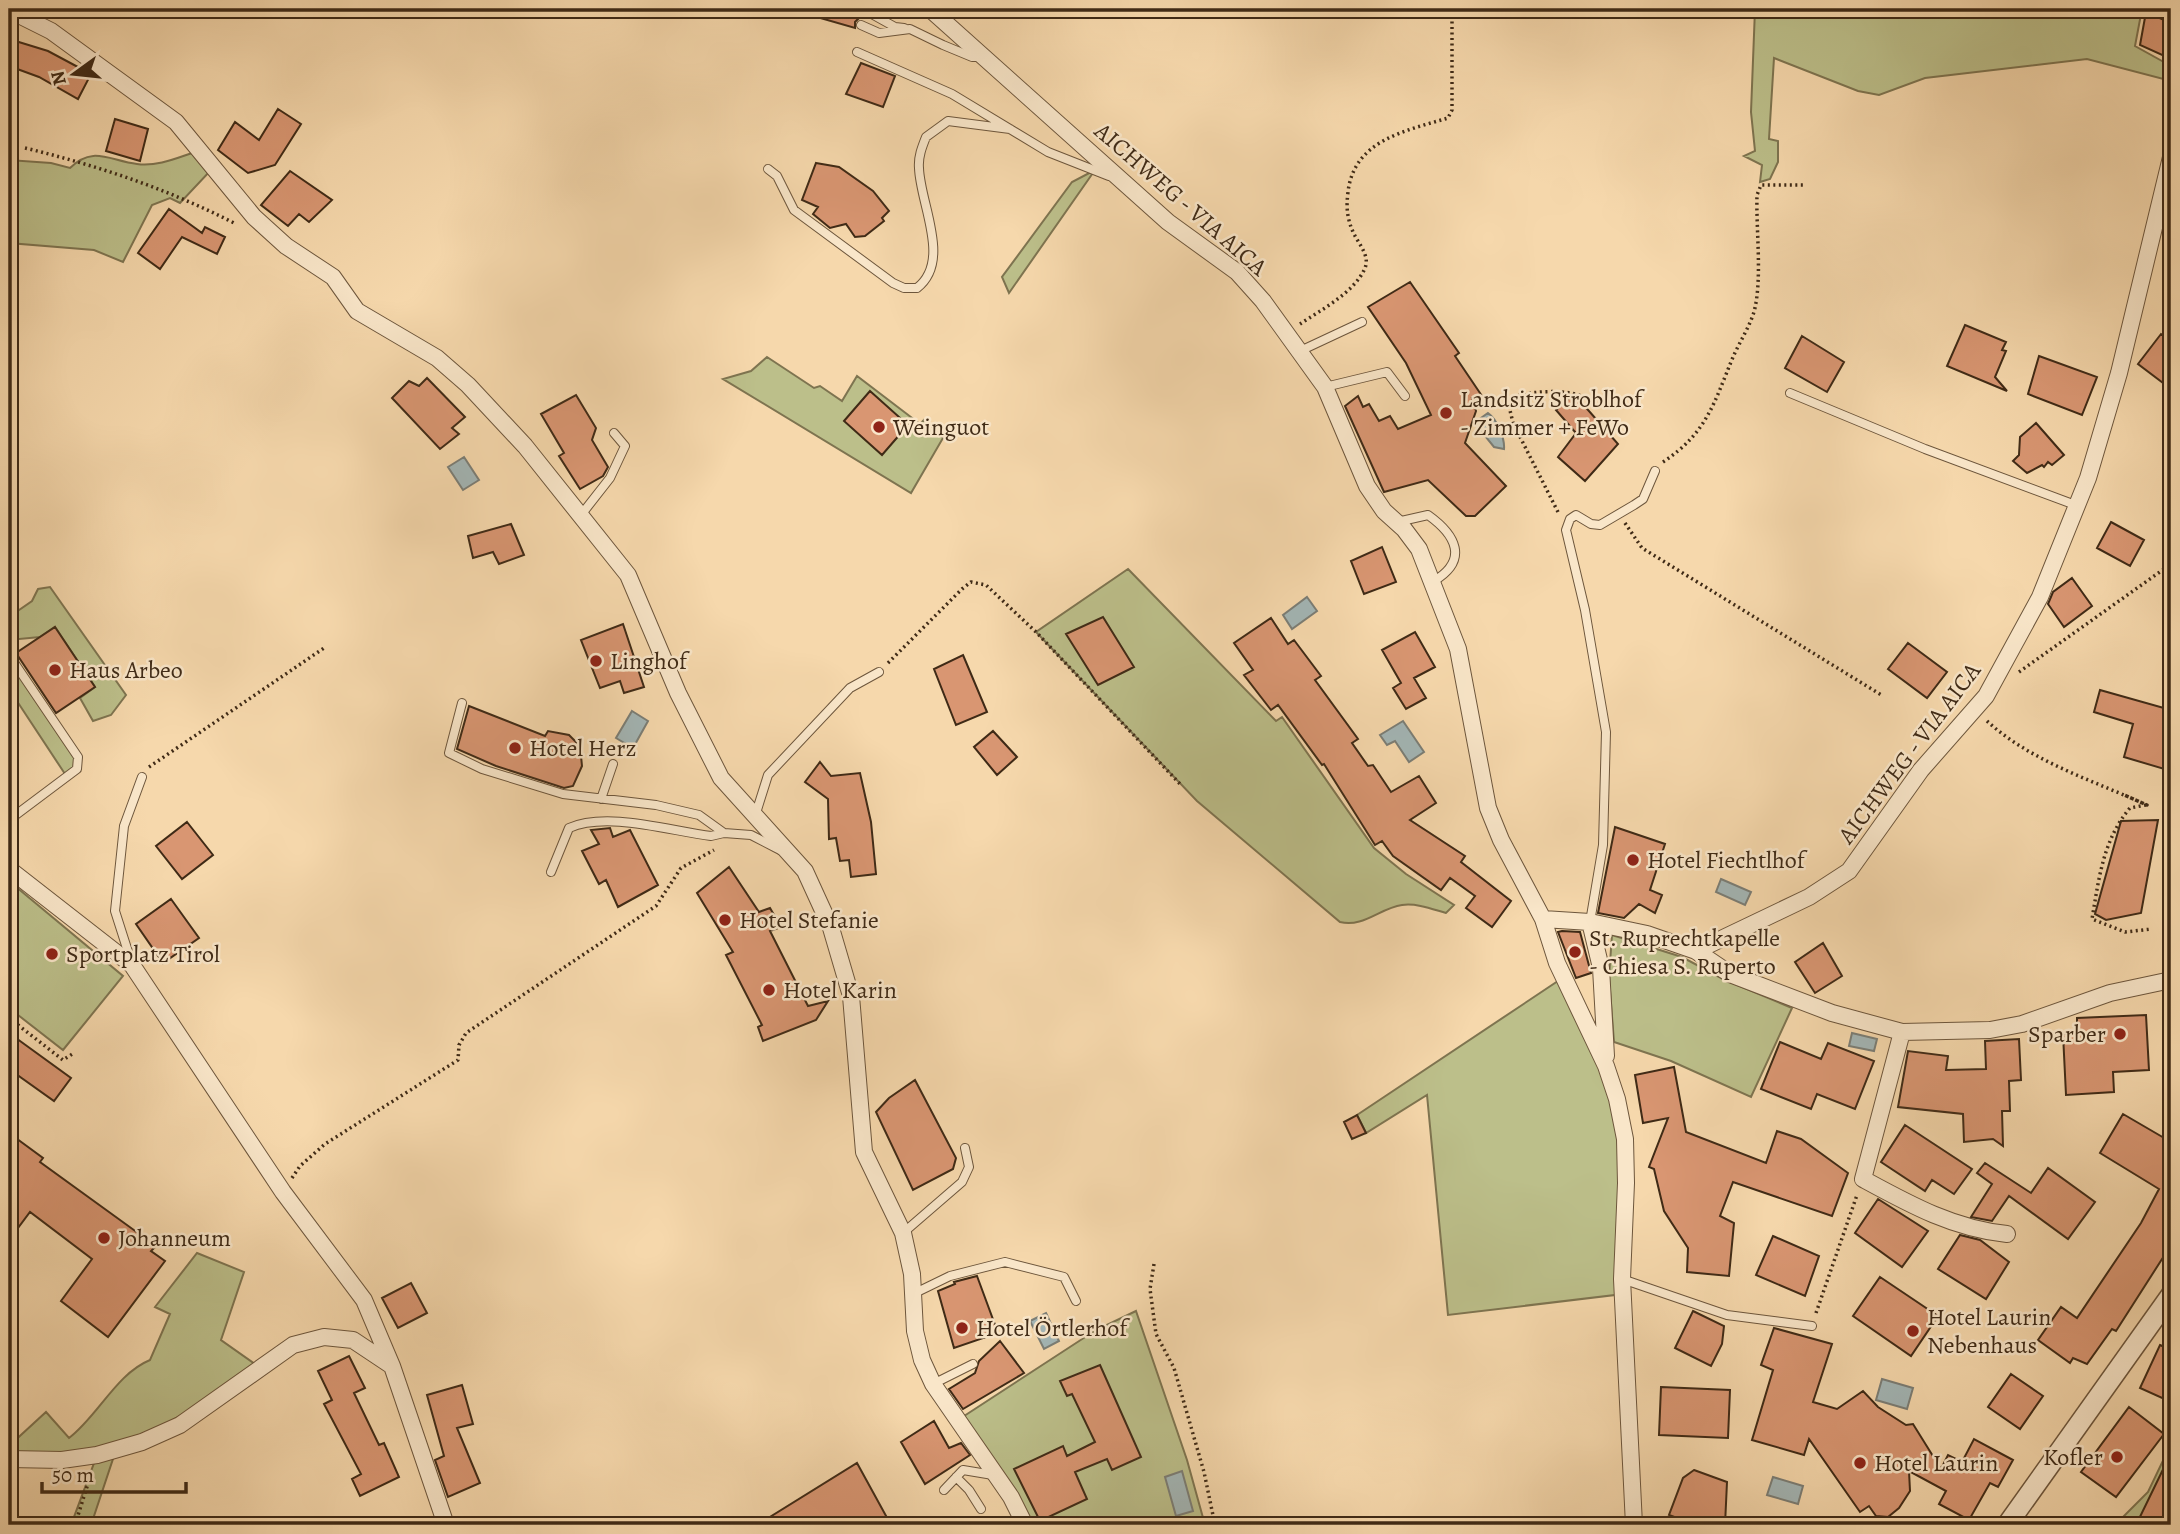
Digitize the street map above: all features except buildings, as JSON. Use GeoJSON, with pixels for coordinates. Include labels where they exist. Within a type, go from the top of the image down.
{"type":"FeatureCollection","features":[{"type":"Feature","properties":{"kind":"street","name":"AICHWEG - VIA AICA"},"geometry":{"type":"LineString","coordinates":[[930,9],[1168,222],[1237,272],[1287,333],[1325,387],[1367,486],[1384,511],[1419,549],[1434,581],[1458,649],[1488,808],[1501,840],[1544,919],[1557,963],[1606,1066],[1625,1139],[1626,1234],[1622,1279],[1634,1525]]}},
{"type":"Feature","properties":{"kind":"street"},"geometry":{"type":"LineString","coordinates":[[9,10],[51,31],[176,122],[254,217],[286,246],[333,277],[356,311],[437,358],[468,385],[524,446],[605,545],[636,588],[678,693],[721,778],[756,813],[805,871],[831,928],[851,996],[864,1152],[903,1233],[917,1341],[933,1384],[1011,1497],[1025,1525]]}},
{"type":"Feature","properties":{"kind":"street","name":"AICHWEG - VIA AICA"},"geometry":{"type":"LineString","coordinates":[[1696,951],[1809,897],[1849,871],[1921,770],[1990,688],[2040,597],[2078,506],[2119,373],[2171,158]]}},
{"type":"Feature","properties":{"kind":"street"},"geometry":{"type":"LineString","coordinates":[[9,869],[132,965],[283,1192],[313,1227],[369,1307],[446,1525]]}},
{"type":"Feature","properties":{"kind":"street"},"geometry":{"type":"LineString","coordinates":[[1544,919],[1590,922],[1647,934],[1696,951],[1730,974],[1832,1013],[1902,1032],[1990,1030],[2022,1024],[2110,993],[2171,980]]}},
{"type":"Feature","properties":{"kind":"street","name":"AICHWEG - VIA AICA"},"geometry":{"type":"LineString","coordinates":[[1590,922],[1601,968],[1606,1066]]}},
{"type":"Feature","properties":{"kind":"street"},"geometry":{"type":"LineString","coordinates":[[1902,1032],[1863,1180],[1948,1222],[1982,1232],[2007,1234]]}},
{"type":"Feature","properties":{"kind":"street"},"geometry":{"type":"LineString","coordinates":[[2007,1525],[2171,1295]]}},
{"type":"Feature","properties":{"kind":"street"},"geometry":{"type":"LineString","coordinates":[[9,1459],[34,1462],[97,1455],[142,1441],[180,1425],[293,1345],[324,1337],[353,1340],[392,1366]]}},
{"type":"Feature","properties":{"kind":"lane"},"geometry":{"type":"LineString","coordinates":[[868,12],[895,27],[911,29],[972,57],[984,57]]}},
{"type":"Feature","properties":{"kind":"lane"},"geometry":{"type":"LineString","coordinates":[[861,24],[879,33],[911,29]]}},
{"type":"Feature","properties":{"kind":"lane"},"geometry":{"type":"LineString","coordinates":[[857,52],[952,94],[1048,152],[1121,180]]}},
{"type":"Feature","properties":{"kind":"lane"},"geometry":{"type":"LineString","coordinates":[[768,169],[777,176],[794,210],[893,283],[904,288],[917,288],[931,270],[933,253],[919,168],[926,136],[948,121],[1010,129]]}},
{"type":"Feature","properties":{"kind":"lane"},"geometry":{"type":"LineString","coordinates":[[1300,351],[1362,322]]}},
{"type":"Feature","properties":{"kind":"lane"},"geometry":{"type":"LineString","coordinates":[[1325,387],[1387,372],[1405,396]]}},
{"type":"Feature","properties":{"kind":"lane"},"geometry":{"type":"LineString","coordinates":[[1790,393],[1925,449],[2078,506]]}},
{"type":"Feature","properties":{"kind":"lane"},"geometry":{"type":"LineString","coordinates":[[581,515],[610,478],[625,446],[614,433]]}},
{"type":"Feature","properties":{"kind":"lane"},"geometry":{"type":"LineString","coordinates":[[1566,530],[1570,519],[1576,515],[1591,524],[1600,525],[1643,499],[1655,471]]}},
{"type":"Feature","properties":{"kind":"lane"},"geometry":{"type":"LineString","coordinates":[[1396,522],[1428,515],[1450,534],[1456,557],[1451,569],[1434,581]]}},
{"type":"Feature","properties":{"kind":"lane","name":"AICHWEG - VIA AICA"},"geometry":{"type":"LineString","coordinates":[[1566,530],[1585,610],[1606,732],[1603,845],[1590,922]]}},
{"type":"Feature","properties":{"kind":"lane"},"geometry":{"type":"LineString","coordinates":[[9,655],[78,757],[79,764],[77,769],[9,820]]}},
{"type":"Feature","properties":{"kind":"lane"},"geometry":{"type":"LineString","coordinates":[[756,813],[768,775],[850,688],[879,672]]}},
{"type":"Feature","properties":{"kind":"lane"},"geometry":{"type":"LineString","coordinates":[[462,703],[449,753],[524,784],[563,794],[656,805],[699,815],[724,833]]}},
{"type":"Feature","properties":{"kind":"lane"},"geometry":{"type":"LineString","coordinates":[[601,799],[612,764]]}},
{"type":"Feature","properties":{"kind":"lane"},"geometry":{"type":"LineString","coordinates":[[132,965],[115,911],[124,826],[142,777]]}},
{"type":"Feature","properties":{"kind":"lane"},"geometry":{"type":"LineString","coordinates":[[551,872],[569,828],[581,823],[619,821],[711,836],[724,833],[751,835],[792,856]]}},
{"type":"Feature","properties":{"kind":"lane"},"geometry":{"type":"LineString","coordinates":[[903,1233],[962,1182],[968,1167],[965,1148]]}},
{"type":"Feature","properties":{"kind":"lane"},"geometry":{"type":"LineString","coordinates":[[913,1294],[950,1276],[1004,1262],[1064,1277],[1076,1301]]}},
{"type":"Feature","properties":{"kind":"lane"},"geometry":{"type":"LineString","coordinates":[[1622,1279],[1727,1315],[1812,1326]]}},
{"type":"Feature","properties":{"kind":"lane"},"geometry":{"type":"LineString","coordinates":[[933,1384],[972,1364]]}},
{"type":"Feature","properties":{"kind":"lane"},"geometry":{"type":"LineString","coordinates":[[944,1490],[963,1469],[995,1475]]}},
{"type":"Feature","properties":{"kind":"lane"},"geometry":{"type":"LineString","coordinates":[[956,1477],[969,1490],[981,1509]]}},
{"type":"Feature","properties":{"kind":"path"},"geometry":{"type":"LineString","coordinates":[[1287,333],[1326,306],[1360,277],[1367,265],[1366,254],[1348,220],[1346,206],[1349,184],[1360,156],[1404,132],[1448,118],[1452,110],[1452,9]]}},
{"type":"Feature","properties":{"kind":"path"},"geometry":{"type":"LineString","coordinates":[[25,148],[88,163],[149,183],[240,226]]}},
{"type":"Feature","properties":{"kind":"path"},"geometry":{"type":"LineString","coordinates":[[1655,471],[1660,463],[1685,447],[1700,430],[1727,377],[1754,310],[1758,273],[1757,195],[1761,185],[1805,185]]}},
{"type":"Feature","properties":{"kind":"path"},"geometry":{"type":"LineString","coordinates":[[1566,530],[1544,479],[1513,422],[1509,406],[1514,397],[1525,393],[1573,392],[1581,396]]}},
{"type":"Feature","properties":{"kind":"path"},"geometry":{"type":"LineString","coordinates":[[1618,513],[1642,548],[1883,696]]}},
{"type":"Feature","properties":{"kind":"path"},"geometry":{"type":"LineString","coordinates":[[2013,676],[2171,564]]}},
{"type":"Feature","properties":{"kind":"path"},"geometry":{"type":"LineString","coordinates":[[879,672],[971,582],[986,585],[1036,632],[1181,785]]}},
{"type":"Feature","properties":{"kind":"path"},"geometry":{"type":"LineString","coordinates":[[142,777],[159,759],[324,648]]}},
{"type":"Feature","properties":{"kind":"path"},"geometry":{"type":"LineString","coordinates":[[1973,709],[2000,733],[2043,758],[2147,805]]}},
{"type":"Feature","properties":{"kind":"path"},"geometry":{"type":"LineString","coordinates":[[2122,794],[2147,805]]}},
{"type":"Feature","properties":{"kind":"path"},"geometry":{"type":"LineString","coordinates":[[2147,805],[2130,808],[2113,828],[2105,850],[2092,919],[2125,932],[2151,929]]}},
{"type":"Feature","properties":{"kind":"path"},"geometry":{"type":"LineString","coordinates":[[283,1192],[300,1166],[325,1144],[458,1060],[459,1045],[466,1033],[656,906],[681,868],[742,835]]}},
{"type":"Feature","properties":{"kind":"path"},"geometry":{"type":"LineString","coordinates":[[9,1018],[63,1060],[74,1054]]}},
{"type":"Feature","properties":{"kind":"path"},"geometry":{"type":"LineString","coordinates":[[1812,1326],[1863,1180]]}},
{"type":"Feature","properties":{"kind":"path"},"geometry":{"type":"LineString","coordinates":[[1154,1264],[1150,1289],[1156,1334],[1174,1368],[1204,1472],[1215,1525]]}},
{"type":"Feature","properties":{"kind":"path"},"geometry":{"type":"LineString","coordinates":[[75,1525],[97,1455]]}},
{"type":"Feature","properties":{"kind":"green space"},"geometry":{"type":"Polygon","coordinates":[[[1755,9],[2142,9],[2135,46],[2171,66],[2171,81],[2087,59],[1925,78],[1879,95],[1858,91],[1774,58],[1769,139],[1778,141],[1778,162],[1770,179],[1760,182],[1762,165],[1744,156],[1755,151],[1751,112],[1755,9]]]}},
{"type":"Feature","properties":{"kind":"green space"},"geometry":{"type":"Polygon","coordinates":[[[198,151],[212,169],[180,203],[170,198],[152,205],[123,262],[94,250],[9,243],[9,160],[51,163],[70,168],[86,157],[102,156],[145,165],[198,151]]]}},
{"type":"Feature","properties":{"kind":"green space"},"geometry":{"type":"Polygon","coordinates":[[[1095,170],[1009,293],[1002,277],[1072,182],[1095,170]]]}},
{"type":"Feature","properties":{"kind":"green space"},"geometry":{"type":"Polygon","coordinates":[[[767,357],[814,388],[820,386],[842,401],[857,376],[920,424],[924,420],[943,438],[911,493],[723,379],[751,371],[767,357]]]}},
{"type":"Feature","properties":{"kind":"green space"},"geometry":{"type":"Polygon","coordinates":[[[1128,569],[1276,721],[1282,717],[1374,848],[1406,874],[1454,905],[1446,913],[1402,905],[1364,920],[1340,922],[1197,801],[1036,632],[1128,569]]]}},
{"type":"Feature","properties":{"kind":"green space"},"geometry":{"type":"Polygon","coordinates":[[[50,587],[126,695],[111,715],[93,721],[80,698],[95,687],[55,627],[40,637],[9,640],[9,617],[32,601],[38,589],[50,587]]]}},
{"type":"Feature","properties":{"kind":"green space"},"geometry":{"type":"Polygon","coordinates":[[[9,655],[79,764],[67,777],[9,689],[9,655]]]}},
{"type":"Feature","properties":{"kind":"green space","name":"Sportplatz Tirol"},"geometry":{"type":"Polygon","coordinates":[[[9,881],[123,976],[63,1050],[9,1008],[9,881]]]}},
{"type":"Feature","properties":{"kind":"green space"},"geometry":{"type":"Polygon","coordinates":[[[1612,935],[1682,957],[1723,979],[1792,1008],[1751,1097],[1671,1061],[1614,1042],[1609,977],[1612,935]]]}},
{"type":"Feature","properties":{"kind":"green space"},"geometry":{"type":"Polygon","coordinates":[[[1564,977],[1617,1099],[1623,1294],[1448,1315],[1427,1095],[1366,1133],[1357,1115],[1564,977]]]}},
{"type":"Feature","properties":{"kind":"green space"},"geometry":{"type":"Polygon","coordinates":[[[197,1253],[244,1272],[221,1340],[262,1369],[115,1453],[91,1525],[71,1525],[97,1455],[9,1459],[9,1446],[46,1412],[69,1438],[127,1375],[150,1360],[170,1314],[155,1307],[197,1253]]]}},
{"type":"Feature","properties":{"kind":"green space"},"geometry":{"type":"Polygon","coordinates":[[[1136,1311],[1187,1460],[1205,1525],[1026,1525],[958,1420],[1096,1330],[1136,1311]]]}},
{"type":"Feature","properties":{"kind":"green space"},"geometry":{"type":"Polygon","coordinates":[[[2171,1444],[2171,1525],[2115,1525],[2148,1492],[2171,1444]]]}},
{"type":"Feature","properties":{"kind":"shaded area"},"geometry":{"type":"Polygon","coordinates":[[[1488,413],[1500,429],[1504,449],[1494,447],[1477,426],[1478,420],[1488,413]]]}},
{"type":"Feature","properties":{"kind":"shaded area"},"geometry":{"type":"Polygon","coordinates":[[[464,457],[479,480],[463,490],[448,467],[464,457]]]}},
{"type":"Feature","properties":{"kind":"shaded area"},"geometry":{"type":"Polygon","coordinates":[[[1307,597],[1317,611],[1292,629],[1283,615],[1307,597]]]}},
{"type":"Feature","properties":{"kind":"shaded area"},"geometry":{"type":"Polygon","coordinates":[[[632,711],[648,721],[633,748],[616,738],[632,711]]]}},
{"type":"Feature","properties":{"kind":"shaded area"},"geometry":{"type":"Polygon","coordinates":[[[1403,721],[1424,752],[1409,762],[1395,741],[1387,745],[1380,735],[1403,721]]]}},
{"type":"Feature","properties":{"kind":"shaded area"},"geometry":{"type":"Polygon","coordinates":[[[1721,879],[1751,892],[1745,905],[1716,892],[1721,879]]]}},
{"type":"Feature","properties":{"kind":"shaded area"},"geometry":{"type":"Polygon","coordinates":[[[1852,1033],[1877,1039],[1874,1051],[1849,1046],[1852,1033]]]}},
{"type":"Feature","properties":{"kind":"shaded area"},"geometry":{"type":"Polygon","coordinates":[[[1046,1313],[1059,1341],[1044,1349],[1030,1321],[1046,1313]]]}},
{"type":"Feature","properties":{"kind":"shaded area"},"geometry":{"type":"Polygon","coordinates":[[[1882,1379],[1913,1388],[1907,1409],[1876,1400],[1882,1379]]]}},
{"type":"Feature","properties":{"kind":"shaded area"},"geometry":{"type":"Polygon","coordinates":[[[1182,1471],[1193,1511],[1176,1516],[1165,1477],[1182,1471]]]}},
{"type":"Feature","properties":{"kind":"shaded area"},"geometry":{"type":"Polygon","coordinates":[[[1773,1477],[1803,1486],[1798,1504],[1767,1495],[1773,1477]]]}},
{"type":"Feature","properties":{"kind":"place","name":"Landsitz Stroblhof - Zimmer + FeWo"},"geometry":{"type":"Point","coordinates":[1446,413]}},
{"type":"Feature","properties":{"kind":"place","name":"Weinguot"},"geometry":{"type":"Point","coordinates":[879,427]}},
{"type":"Feature","properties":{"kind":"place","name":"Linghof"},"geometry":{"type":"Point","coordinates":[596,661]}},
{"type":"Feature","properties":{"kind":"place","name":"Haus Arbeo"},"geometry":{"type":"Point","coordinates":[55,670]}},
{"type":"Feature","properties":{"kind":"place","name":"Hotel Herz"},"geometry":{"type":"Point","coordinates":[515,748]}},
{"type":"Feature","properties":{"kind":"place","name":"Hotel Fiechtlhof"},"geometry":{"type":"Point","coordinates":[1633,860]}},
{"type":"Feature","properties":{"kind":"place","name":"Hotel Stefanie"},"geometry":{"type":"Point","coordinates":[725,920]}},
{"type":"Feature","properties":{"kind":"place","name":"St. Ruprechtkapelle - Chiesa S. Ruperto"},"geometry":{"type":"Point","coordinates":[1575,952]}},
{"type":"Feature","properties":{"kind":"place","name":"Sportplatz Tirol"},"geometry":{"type":"Point","coordinates":[52,954]}},
{"type":"Feature","properties":{"kind":"place","name":"Hotel Karin"},"geometry":{"type":"Point","coordinates":[769,990]}},
{"type":"Feature","properties":{"kind":"place","name":"Sparber"},"geometry":{"type":"Point","coordinates":[2120,1034]}},
{"type":"Feature","properties":{"kind":"place","name":"Johanneum"},"geometry":{"type":"Point","coordinates":[104,1238]}},
{"type":"Feature","properties":{"kind":"place","name":"Hotel Örtlerhof"},"geometry":{"type":"Point","coordinates":[962,1328]}},
{"type":"Feature","properties":{"kind":"place","name":"Hotel Laurin Nebenhaus"},"geometry":{"type":"Point","coordinates":[1913,1331]}},
{"type":"Feature","properties":{"kind":"place","name":"Kofler"},"geometry":{"type":"Point","coordinates":[2117,1457]}},
{"type":"Feature","properties":{"kind":"place","name":"Hotel Laurin"},"geometry":{"type":"Point","coordinates":[1860,1463]}}]}
